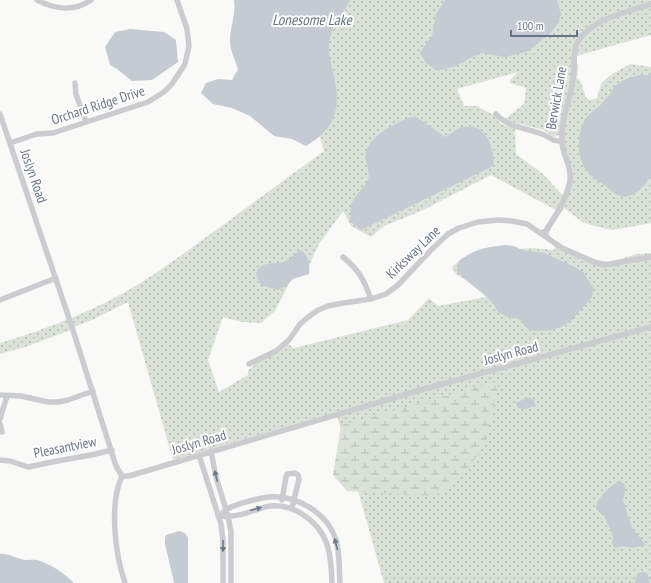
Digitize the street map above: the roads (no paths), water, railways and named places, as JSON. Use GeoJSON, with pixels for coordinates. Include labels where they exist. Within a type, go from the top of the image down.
{"type":"FeatureCollection","features":[{"type":"Feature","properties":{"kind":"street"},"geometry":{"type":"LineString","coordinates":[[37,0],[49,6],[60,8],[79,6],[92,0]]}},
{"type":"Feature","properties":{"kind":"street","name":"Orchard Ridge Drive"},"geometry":{"type":"LineString","coordinates":[[10,143],[36,134],[53,133],[148,102],[164,92],[172,84],[185,64],[189,46],[187,29],[177,0]]}},
{"type":"Feature","properties":{"kind":"street","name":"Berwick Lane"},"geometry":{"type":"LineString","coordinates":[[543,235],[565,199],[570,179],[569,167],[563,150],[562,141],[566,110],[574,79],[576,44],[583,35],[606,20],[651,4]]}},
{"type":"Feature","properties":{"kind":"street"},"geometry":{"type":"LineString","coordinates":[[75,83],[76,94],[86,122]]}},
{"type":"Feature","properties":{"kind":"street","name":"Joslyn Road"},"geometry":{"type":"LineString","coordinates":[[0,114],[56,278],[118,471],[122,476],[128,476],[417,391],[651,327]]}},
{"type":"Feature","properties":{"kind":"street"},"geometry":{"type":"LineString","coordinates":[[496,114],[506,123],[543,134],[555,142],[562,141]]}},
{"type":"Feature","properties":{"kind":"street","name":"Kirksway Lane"},"geometry":{"type":"LineString","coordinates":[[249,364],[276,351],[289,340],[300,324],[318,310],[328,306],[372,299],[386,294],[398,285],[448,234],[458,228],[478,222],[512,220],[527,224],[554,243],[571,252],[604,265],[651,257]]}},
{"type":"Feature","properties":{"kind":"street"},"geometry":{"type":"LineString","coordinates":[[343,257],[354,266],[362,276],[372,299]]}},
{"type":"Feature","properties":{"kind":"street"},"geometry":{"type":"LineString","coordinates":[[0,300],[56,278]]}},
{"type":"Feature","properties":{"kind":"street"},"geometry":{"type":"LineString","coordinates":[[0,395],[21,396],[48,402],[58,402],[93,391]]}},
{"type":"Feature","properties":{"kind":"street"},"geometry":{"type":"LineString","coordinates":[[0,419],[6,396]]}},
{"type":"Feature","properties":{"kind":"street"},"geometry":{"type":"LineString","coordinates":[[0,424],[2,432]]}},
{"type":"Feature","properties":{"kind":"street","name":"Pleasantview"},"geometry":{"type":"LineString","coordinates":[[0,460],[10,461],[28,467],[112,450]]}},
{"type":"Feature","properties":{"kind":"street"},"geometry":{"type":"LineString","coordinates":[[211,451],[231,532],[232,583]]}},
{"type":"Feature","properties":{"kind":"street"},"geometry":{"type":"LineString","coordinates":[[199,455],[222,533],[223,583]]}},
{"type":"Feature","properties":{"kind":"street"},"geometry":{"type":"LineString","coordinates":[[281,506],[287,474],[295,473],[298,475],[299,479],[292,508]]}},
{"type":"Feature","properties":{"kind":"street"},"geometry":{"type":"LineString","coordinates":[[122,476],[117,495],[115,529],[118,560],[125,583]]}},
{"type":"Feature","properties":{"kind":"street"},"geometry":{"type":"LineString","coordinates":[[227,514],[230,508],[270,497],[282,497],[295,500],[308,506],[327,523],[336,541],[340,583]]}},
{"type":"Feature","properties":{"kind":"street"},"geometry":{"type":"LineString","coordinates":[[218,516],[227,514],[232,516],[258,509],[281,506],[292,508],[311,520],[325,539],[329,548],[332,583]]}},
{"type":"Feature","properties":{"kind":"water","name":"Lonesome Lake"},"geometry":{"type":"Polygon","coordinates":[[[234,0],[350,0],[333,28],[329,44],[337,97],[335,114],[327,129],[306,146],[292,139],[274,136],[250,116],[232,108],[213,104],[201,93],[206,83],[218,79],[232,80],[238,69],[231,50],[230,42],[234,0]]]}},
{"type":"Feature","properties":{"kind":"water"},"geometry":{"type":"Polygon","coordinates":[[[445,0],[557,0],[561,14],[558,23],[548,36],[529,51],[505,57],[483,53],[478,54],[453,67],[437,71],[427,64],[420,53],[432,36],[436,14],[445,0]]]}},
{"type":"Feature","properties":{"kind":"water"},"geometry":{"type":"Polygon","coordinates":[[[130,29],[164,32],[176,40],[178,62],[152,80],[132,81],[110,65],[105,47],[115,32],[130,29]]]}},
{"type":"Feature","properties":{"kind":"water"},"geometry":{"type":"Polygon","coordinates":[[[640,75],[651,75],[651,176],[636,193],[623,197],[613,192],[587,171],[583,165],[579,153],[579,139],[586,118],[611,93],[613,88],[626,79],[640,75]]]}},
{"type":"Feature","properties":{"kind":"water"},"geometry":{"type":"Polygon","coordinates":[[[415,116],[445,137],[464,127],[478,129],[488,139],[491,145],[493,152],[493,166],[361,230],[350,221],[351,205],[369,177],[366,160],[368,146],[373,140],[393,125],[415,116]]]}},
{"type":"Feature","properties":{"kind":"water"},"geometry":{"type":"Polygon","coordinates":[[[505,245],[514,246],[522,250],[544,253],[583,272],[594,289],[592,297],[571,321],[561,327],[551,330],[534,331],[528,329],[518,318],[510,318],[498,312],[495,306],[485,296],[457,271],[459,261],[475,251],[505,245]]]}},
{"type":"Feature","properties":{"kind":"water"},"geometry":{"type":"Polygon","coordinates":[[[301,250],[306,255],[308,261],[309,274],[293,279],[286,286],[278,290],[261,285],[256,273],[259,268],[267,264],[284,262],[301,250]]]}},
{"type":"Feature","properties":{"kind":"water"},"geometry":{"type":"Polygon","coordinates":[[[526,398],[531,398],[534,400],[535,405],[526,409],[517,407],[516,403],[526,398]]]}},
{"type":"Feature","properties":{"kind":"water"},"geometry":{"type":"Polygon","coordinates":[[[620,481],[625,486],[623,500],[632,528],[646,545],[632,548],[623,546],[614,548],[612,543],[613,537],[605,517],[596,509],[598,501],[604,493],[620,481]]]}},
{"type":"Feature","properties":{"kind":"water"},"geometry":{"type":"Polygon","coordinates":[[[179,531],[185,533],[188,538],[188,583],[174,583],[165,544],[166,535],[179,531]]]}},
{"type":"Feature","properties":{"kind":"water"},"geometry":{"type":"Polygon","coordinates":[[[0,554],[6,554],[23,560],[35,560],[42,562],[57,569],[74,583],[0,583],[0,554]]]}},
{"type":"Feature","properties":{"kind":"water"},"geometry":{"type":"Polygon","coordinates":[[[640,572],[645,572],[648,575],[650,583],[635,583],[637,574],[640,572]]]}}]}
